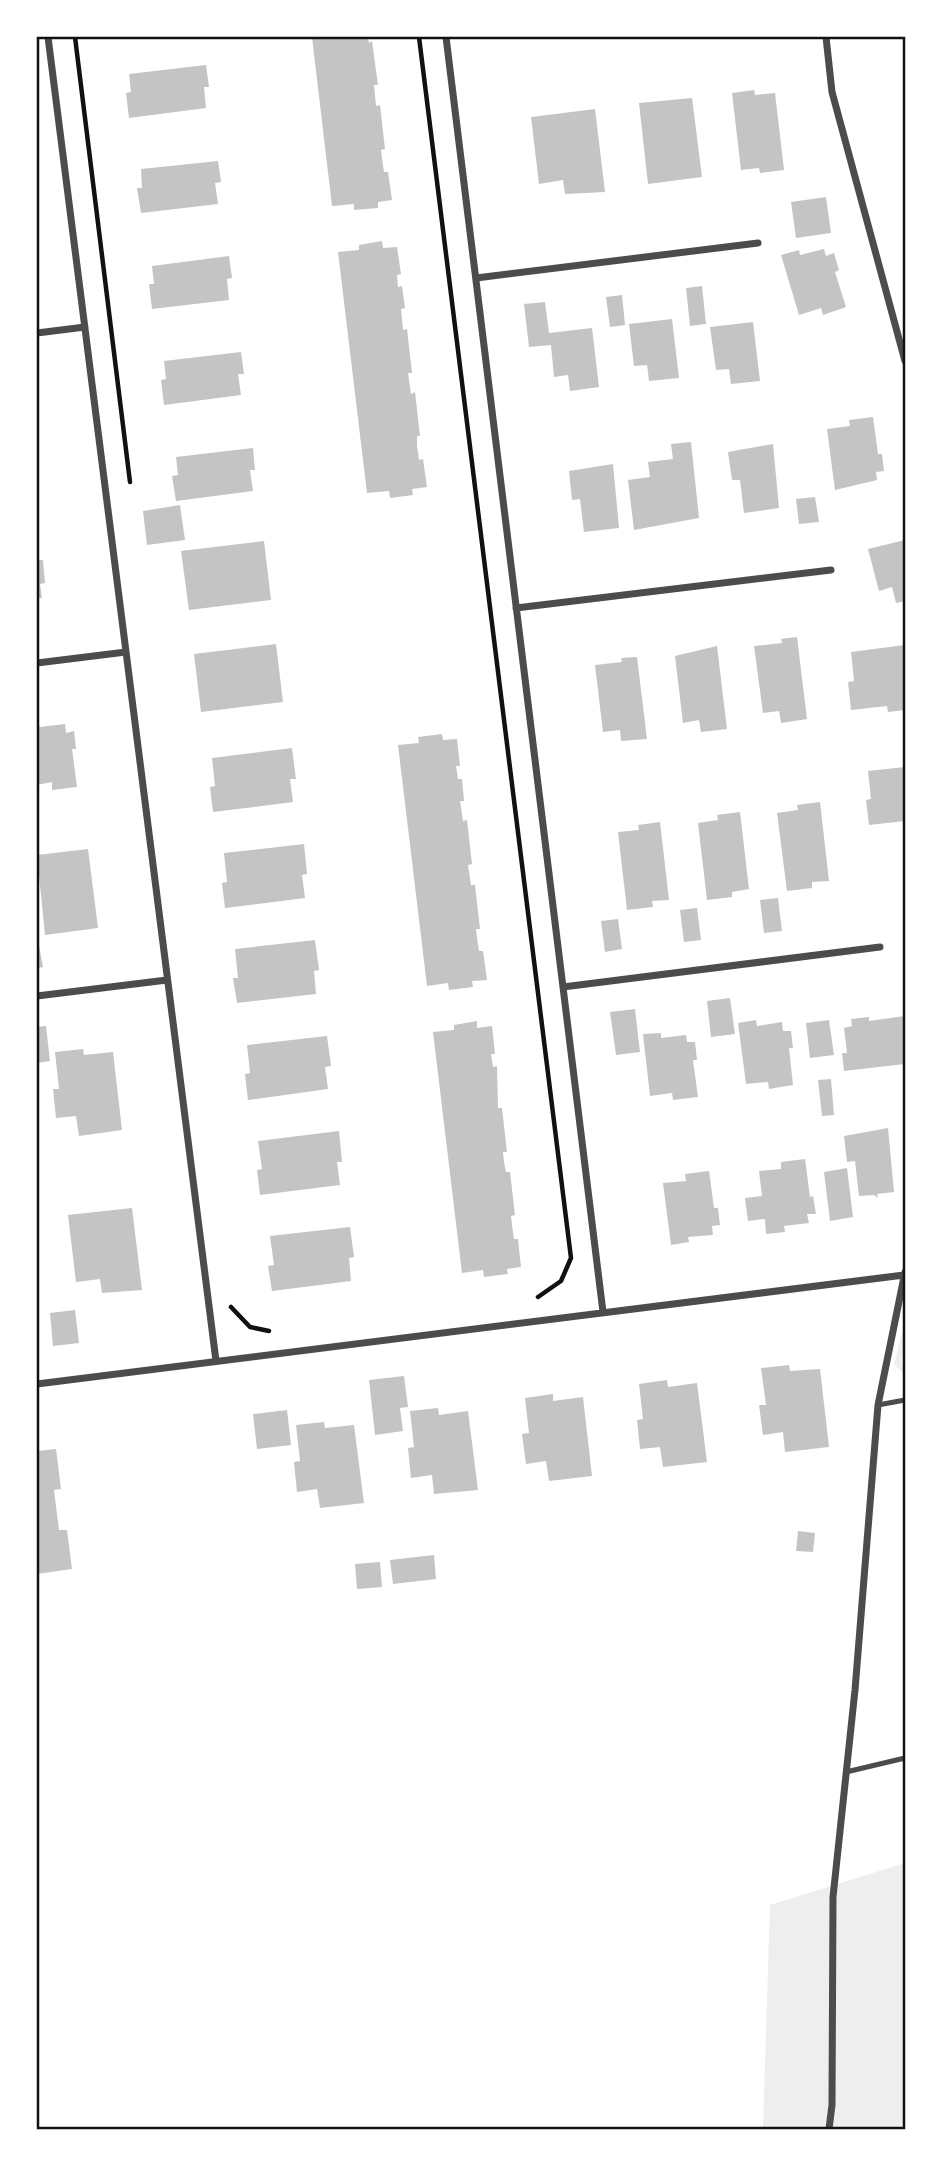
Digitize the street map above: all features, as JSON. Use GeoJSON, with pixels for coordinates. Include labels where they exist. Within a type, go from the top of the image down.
{"type":"FeatureCollection","features":[{"type":"Feature","properties":{"kind":"street"},"geometry":{"type":"LineString","coordinates":[[48,37],[216,1361]]}},
{"type":"Feature","properties":{"kind":"street"},"geometry":{"type":"LineString","coordinates":[[446,37],[603,1312]]}},
{"type":"Feature","properties":{"kind":"street"},"geometry":{"type":"LineString","coordinates":[[826,37],[832,92],[905,360]]}},
{"type":"Feature","properties":{"kind":"street"},"geometry":{"type":"LineString","coordinates":[[476,278],[758,243]]}},
{"type":"Feature","properties":{"kind":"street"},"geometry":{"type":"LineString","coordinates":[[37,333],[85,327]]}},
{"type":"Feature","properties":{"kind":"street"},"geometry":{"type":"LineString","coordinates":[[516,608],[831,570]]}},
{"type":"Feature","properties":{"kind":"street"},"geometry":{"type":"LineString","coordinates":[[37,663],[126,652]]}},
{"type":"Feature","properties":{"kind":"street"},"geometry":{"type":"LineString","coordinates":[[563,988],[880,947]]}},
{"type":"Feature","properties":{"kind":"street"},"geometry":{"type":"LineString","coordinates":[[37,996],[167,980]]}},
{"type":"Feature","properties":{"kind":"street"},"geometry":{"type":"LineString","coordinates":[[37,1384],[905,1273],[878,1405],[833,1897],[832,2105],[829,2129]]}},
{"type":"Feature","properties":{"kind":"lane"},"geometry":{"type":"LineString","coordinates":[[878,1405],[905,1400]]}},
{"type":"Feature","properties":{"kind":"lane"},"geometry":{"type":"LineString","coordinates":[[846,1772],[905,1758]]}},
{"type":"Feature","properties":{"kind":"path"},"geometry":{"type":"LineString","coordinates":[[75,37],[131,492]]}},
{"type":"Feature","properties":{"kind":"path"},"geometry":{"type":"LineString","coordinates":[[419,37],[571,1258],[561,1281],[540,1297],[526,1299]]}},
{"type":"Feature","properties":{"kind":"path"},"geometry":{"type":"LineString","coordinates":[[229,1293],[231,1307],[250,1327],[273,1332]]}},
{"type":"Feature","properties":{"kind":"shaded area"},"geometry":{"type":"Polygon","coordinates":[[[905,1321],[905,1375],[894,1364],[905,1321]]]}},
{"type":"Feature","properties":{"kind":"shaded area"},"geometry":{"type":"Polygon","coordinates":[[[905,1863],[905,2129],[763,2129],[770,1905],[905,1863]]]}},
{"type":"Feature","properties":{"kind":"building"},"geometry":{"type":"Polygon","coordinates":[[[312,37],[368,37],[369,43],[372,41],[378,85],[374,85],[376,106],[380,105],[385,149],[381,150],[382,159],[384,172],[388,172],[392,200],[378,202],[378,208],[354,210],[354,204],[332,206],[312,37]]]}},
{"type":"Feature","properties":{"kind":"building"},"geometry":{"type":"Polygon","coordinates":[[[206,65],[209,87],[204,87],[206,108],[129,118],[126,93],[131,92],[129,74],[206,65]]]}},
{"type":"Feature","properties":{"kind":"building"},"geometry":{"type":"Polygon","coordinates":[[[754,90],[755,95],[775,93],[784,170],[760,173],[759,168],[741,170],[732,93],[754,90]]]}},
{"type":"Feature","properties":{"kind":"building"},"geometry":{"type":"Polygon","coordinates":[[[692,98],[702,177],[648,184],[639,103],[692,98]]]}},
{"type":"Feature","properties":{"kind":"building"},"geometry":{"type":"Polygon","coordinates":[[[595,109],[605,192],[565,194],[563,180],[539,184],[531,117],[595,109]]]}},
{"type":"Feature","properties":{"kind":"building"},"geometry":{"type":"Polygon","coordinates":[[[218,161],[221,182],[215,183],[218,204],[141,213],[137,188],[142,188],[141,169],[218,161]]]}},
{"type":"Feature","properties":{"kind":"building"},"geometry":{"type":"Polygon","coordinates":[[[826,197],[831,233],[796,238],[791,202],[826,197]]]}},
{"type":"Feature","properties":{"kind":"building"},"geometry":{"type":"Polygon","coordinates":[[[382,241],[383,248],[397,247],[401,274],[397,275],[398,287],[402,286],[405,308],[401,309],[403,330],[407,329],[412,373],[408,373],[411,394],[415,392],[420,436],[417,436],[417,446],[419,460],[423,459],[427,487],[412,489],[413,495],[390,498],[389,491],[367,493],[338,252],[359,250],[359,245],[382,241]]]}},
{"type":"Feature","properties":{"kind":"building"},"geometry":{"type":"Polygon","coordinates":[[[824,249],[826,256],[834,253],[839,270],[835,272],[846,307],[823,315],[821,308],[799,315],[781,255],[799,250],[800,255],[824,249]]]}},
{"type":"Feature","properties":{"kind":"building"},"geometry":{"type":"Polygon","coordinates":[[[229,256],[232,278],[227,279],[229,300],[152,309],[149,284],[154,284],[152,266],[229,256]]]}},
{"type":"Feature","properties":{"kind":"building"},"geometry":{"type":"Polygon","coordinates":[[[702,286],[706,324],[690,326],[686,288],[702,286]]]}},
{"type":"Feature","properties":{"kind":"building"},"geometry":{"type":"Polygon","coordinates":[[[622,295],[625,325],[610,327],[606,297],[622,295]]]}},
{"type":"Feature","properties":{"kind":"building"},"geometry":{"type":"Polygon","coordinates":[[[545,302],[549,333],[592,328],[599,387],[570,391],[568,375],[554,377],[551,345],[529,347],[524,304],[545,302]]]}},
{"type":"Feature","properties":{"kind":"building"},"geometry":{"type":"Polygon","coordinates":[[[672,319],[679,378],[649,381],[647,365],[634,366],[629,324],[672,319]]]}},
{"type":"Feature","properties":{"kind":"building"},"geometry":{"type":"Polygon","coordinates":[[[753,322],[760,381],[731,384],[729,369],[716,370],[710,327],[753,322]]]}},
{"type":"Feature","properties":{"kind":"building"},"geometry":{"type":"Polygon","coordinates":[[[241,352],[244,374],[238,374],[241,395],[164,405],[161,380],[166,379],[164,361],[241,352]]]}},
{"type":"Feature","properties":{"kind":"building"},"geometry":{"type":"Polygon","coordinates":[[[873,417],[878,454],[882,454],[884,471],[876,472],[877,480],[835,490],[827,429],[850,426],[849,420],[873,417]]]}},
{"type":"Feature","properties":{"kind":"building"},"geometry":{"type":"Polygon","coordinates":[[[691,442],[699,518],[634,530],[628,480],[650,477],[648,462],[673,459],[671,444],[691,442]]]}},
{"type":"Feature","properties":{"kind":"building"},"geometry":{"type":"Polygon","coordinates":[[[773,444],[779,508],[744,513],[740,480],[732,480],[728,452],[773,444]]]}},
{"type":"Feature","properties":{"kind":"building"},"geometry":{"type":"Polygon","coordinates":[[[253,448],[255,470],[250,470],[253,491],[176,501],[172,476],[178,475],[176,457],[253,448]]]}},
{"type":"Feature","properties":{"kind":"building"},"geometry":{"type":"Polygon","coordinates":[[[613,464],[619,528],[584,532],[580,499],[572,500],[569,471],[613,464]]]}},
{"type":"Feature","properties":{"kind":"building"},"geometry":{"type":"Polygon","coordinates":[[[815,497],[819,522],[799,524],[796,499],[815,497]]]}},
{"type":"Feature","properties":{"kind":"building"},"geometry":{"type":"Polygon","coordinates":[[[180,505],[185,540],[147,545],[143,511],[180,505]]]}},
{"type":"Feature","properties":{"kind":"building"},"geometry":{"type":"Polygon","coordinates":[[[905,540],[905,601],[896,603],[892,587],[879,591],[868,549],[905,540]]]}},
{"type":"Feature","properties":{"kind":"building"},"geometry":{"type":"Polygon","coordinates":[[[264,541],[271,600],[189,610],[181,551],[264,541]]]}},
{"type":"Feature","properties":{"kind":"building"},"geometry":{"type":"Polygon","coordinates":[[[37,560],[43,560],[45,583],[40,584],[42,598],[37,598],[37,560]]]}},
{"type":"Feature","properties":{"kind":"building"},"geometry":{"type":"Polygon","coordinates":[[[797,637],[807,719],[781,723],[779,711],[763,713],[754,646],[782,643],[781,639],[797,637]]]}},
{"type":"Feature","properties":{"kind":"building"},"geometry":{"type":"Polygon","coordinates":[[[276,644],[283,702],[201,712],[194,654],[276,644]]]}},
{"type":"Feature","properties":{"kind":"building"},"geometry":{"type":"Polygon","coordinates":[[[905,645],[905,710],[888,712],[887,706],[851,710],[848,682],[854,681],[851,652],[905,645]]]}},
{"type":"Feature","properties":{"kind":"building"},"geometry":{"type":"Polygon","coordinates":[[[717,646],[727,729],[701,732],[699,720],[683,723],[675,656],[717,646]]]}},
{"type":"Feature","properties":{"kind":"building"},"geometry":{"type":"Polygon","coordinates":[[[637,657],[647,739],[621,741],[620,730],[603,732],[595,665],[622,662],[621,658],[637,657]]]}},
{"type":"Feature","properties":{"kind":"building"},"geometry":{"type":"Polygon","coordinates":[[[37,722],[40,727],[65,724],[66,733],[74,731],[76,749],[72,749],[77,787],[52,790],[52,782],[37,785],[37,722]]]}},
{"type":"Feature","properties":{"kind":"building"},"geometry":{"type":"Polygon","coordinates":[[[442,734],[443,740],[457,739],[460,766],[456,766],[458,779],[462,779],[464,801],[460,801],[463,821],[467,820],[472,864],[468,865],[471,885],[475,885],[480,929],[476,929],[477,938],[479,951],[483,951],[487,980],[472,981],[473,987],[449,990],[448,983],[427,986],[398,745],[419,743],[418,737],[442,734]]]}},
{"type":"Feature","properties":{"kind":"building"},"geometry":{"type":"Polygon","coordinates":[[[292,748],[296,779],[290,779],[293,802],[213,812],[210,787],[215,786],[212,758],[292,748]]]}},
{"type":"Feature","properties":{"kind":"building"},"geometry":{"type":"Polygon","coordinates":[[[905,767],[905,821],[869,825],[866,800],[871,799],[868,771],[905,767]]]}},
{"type":"Feature","properties":{"kind":"building"},"geometry":{"type":"Polygon","coordinates":[[[820,802],[829,881],[812,882],[812,888],[787,891],[777,813],[798,810],[797,805],[820,802]]]}},
{"type":"Feature","properties":{"kind":"building"},"geometry":{"type":"Polygon","coordinates":[[[740,812],[749,889],[732,892],[732,897],[707,900],[698,823],[718,820],[717,815],[740,812]]]}},
{"type":"Feature","properties":{"kind":"building"},"geometry":{"type":"Polygon","coordinates":[[[660,822],[669,900],[652,901],[653,907],[627,910],[618,832],[639,830],[638,825],[660,822]]]}},
{"type":"Feature","properties":{"kind":"building"},"geometry":{"type":"Polygon","coordinates":[[[304,844],[307,874],[302,875],[305,898],[225,908],[222,883],[227,882],[224,853],[304,844]]]}},
{"type":"Feature","properties":{"kind":"building"},"geometry":{"type":"Polygon","coordinates":[[[88,849],[98,928],[45,935],[37,855],[88,849]]]}},
{"type":"Feature","properties":{"kind":"building"},"geometry":{"type":"Polygon","coordinates":[[[778,898],[782,931],[764,933],[760,900],[778,898]]]}},
{"type":"Feature","properties":{"kind":"building"},"geometry":{"type":"Polygon","coordinates":[[[697,908],[701,940],[684,942],[680,910],[697,908]]]}},
{"type":"Feature","properties":{"kind":"building"},"geometry":{"type":"Polygon","coordinates":[[[618,919],[622,949],[605,952],[601,921],[618,919]]]}},
{"type":"Feature","properties":{"kind":"building"},"geometry":{"type":"Polygon","coordinates":[[[37,935],[43,967],[37,968],[37,935]]]}},
{"type":"Feature","properties":{"kind":"building"},"geometry":{"type":"Polygon","coordinates":[[[315,940],[319,970],[314,971],[316,994],[237,1003],[233,978],[238,978],[235,949],[315,940]]]}},
{"type":"Feature","properties":{"kind":"building"},"geometry":{"type":"Polygon","coordinates":[[[730,998],[735,1034],[711,1037],[707,1001],[730,998]]]}},
{"type":"Feature","properties":{"kind":"building"},"geometry":{"type":"Polygon","coordinates":[[[635,1009],[640,1052],[616,1055],[610,1012],[635,1009]]]}},
{"type":"Feature","properties":{"kind":"building"},"geometry":{"type":"Polygon","coordinates":[[[905,1016],[905,1064],[844,1071],[842,1053],[847,1053],[844,1028],[852,1026],[851,1019],[869,1017],[869,1021],[905,1016]]]}},
{"type":"Feature","properties":{"kind":"building"},"geometry":{"type":"Polygon","coordinates":[[[756,1020],[757,1026],[782,1022],[783,1031],[791,1031],[793,1048],[789,1048],[793,1085],[769,1089],[768,1082],[746,1084],[738,1023],[756,1020]]]}},
{"type":"Feature","properties":{"kind":"building"},"geometry":{"type":"Polygon","coordinates":[[[829,1020],[834,1055],[810,1058],[806,1023],[829,1020]]]}},
{"type":"Feature","properties":{"kind":"building"},"geometry":{"type":"Polygon","coordinates":[[[477,1021],[477,1028],[492,1026],[495,1054],[491,1054],[493,1067],[497,1066],[498,1108],[502,1108],[507,1152],[503,1152],[504,1162],[506,1172],[510,1172],[515,1215],[511,1216],[512,1225],[514,1239],[518,1239],[521,1267],[507,1269],[508,1274],[484,1277],[483,1270],[462,1273],[433,1032],[454,1030],[454,1025],[477,1021]]]}},
{"type":"Feature","properties":{"kind":"building"},"geometry":{"type":"Polygon","coordinates":[[[46,1026],[50,1061],[37,1063],[37,1027],[46,1026]]]}},
{"type":"Feature","properties":{"kind":"building"},"geometry":{"type":"Polygon","coordinates":[[[661,1033],[661,1038],[686,1035],[687,1042],[695,1042],[697,1060],[693,1060],[698,1097],[673,1100],[672,1093],[650,1096],[643,1034],[661,1033]]]}},
{"type":"Feature","properties":{"kind":"building"},"geometry":{"type":"Polygon","coordinates":[[[327,1036],[331,1066],[325,1067],[328,1089],[248,1100],[245,1074],[250,1073],[247,1045],[327,1036]]]}},
{"type":"Feature","properties":{"kind":"building"},"geometry":{"type":"Polygon","coordinates":[[[83,1049],[84,1055],[113,1052],[122,1130],[79,1136],[76,1116],[56,1118],[53,1089],[59,1089],[55,1052],[83,1049]]]}},
{"type":"Feature","properties":{"kind":"building"},"geometry":{"type":"Polygon","coordinates":[[[831,1079],[834,1115],[822,1116],[818,1080],[831,1079]]]}},
{"type":"Feature","properties":{"kind":"building"},"geometry":{"type":"Polygon","coordinates":[[[888,1128],[894,1192],[877,1194],[878,1198],[874,1195],[859,1196],[855,1161],[847,1162],[844,1136],[888,1128]]]}},
{"type":"Feature","properties":{"kind":"building"},"geometry":{"type":"Polygon","coordinates":[[[339,1131],[342,1162],[337,1162],[340,1185],[260,1195],[257,1170],[262,1169],[258,1141],[339,1131]]]}},
{"type":"Feature","properties":{"kind":"building"},"geometry":{"type":"Polygon","coordinates":[[[805,1159],[810,1197],[813,1196],[816,1214],[807,1214],[809,1223],[784,1226],[785,1232],[766,1234],[765,1219],[748,1221],[745,1198],[762,1196],[759,1171],[781,1169],[781,1162],[805,1159]]]}},
{"type":"Feature","properties":{"kind":"building"},"geometry":{"type":"Polygon","coordinates":[[[847,1168],[853,1217],[830,1221],[824,1172],[847,1168]]]}},
{"type":"Feature","properties":{"kind":"building"},"geometry":{"type":"Polygon","coordinates":[[[709,1171],[714,1208],[718,1208],[720,1225],[712,1226],[713,1235],[688,1237],[689,1242],[671,1245],[663,1183],[686,1181],[685,1174],[709,1171]]]}},
{"type":"Feature","properties":{"kind":"building"},"geometry":{"type":"Polygon","coordinates":[[[132,1208],[142,1290],[102,1293],[100,1279],[76,1282],[68,1215],[132,1208]]]}},
{"type":"Feature","properties":{"kind":"building"},"geometry":{"type":"Polygon","coordinates":[[[350,1227],[354,1257],[349,1258],[351,1281],[272,1291],[268,1266],[274,1265],[270,1236],[350,1227]]]}},
{"type":"Feature","properties":{"kind":"building"},"geometry":{"type":"Polygon","coordinates":[[[75,1310],[79,1343],[53,1346],[50,1313],[75,1310]]]}},
{"type":"Feature","properties":{"kind":"building"},"geometry":{"type":"Polygon","coordinates":[[[789,1365],[790,1371],[820,1369],[829,1447],[785,1452],[783,1432],[763,1435],[759,1405],[766,1405],[761,1368],[789,1365]]]}},
{"type":"Feature","properties":{"kind":"building"},"geometry":{"type":"Polygon","coordinates":[[[404,1376],[408,1407],[400,1408],[403,1431],[375,1435],[369,1380],[404,1376]]]}},
{"type":"Feature","properties":{"kind":"building"},"geometry":{"type":"Polygon","coordinates":[[[667,1380],[668,1387],[697,1383],[707,1462],[663,1467],[660,1447],[640,1449],[637,1420],[643,1419],[639,1384],[667,1380]]]}},
{"type":"Feature","properties":{"kind":"building"},"geometry":{"type":"Polygon","coordinates":[[[553,1394],[553,1401],[583,1397],[592,1476],[549,1481],[546,1461],[526,1464],[522,1434],[529,1433],[525,1398],[553,1394]]]}},
{"type":"Feature","properties":{"kind":"building"},"geometry":{"type":"Polygon","coordinates":[[[438,1408],[439,1415],[468,1411],[478,1490],[434,1494],[432,1475],[411,1478],[408,1448],[414,1447],[410,1411],[438,1408]]]}},
{"type":"Feature","properties":{"kind":"building"},"geometry":{"type":"Polygon","coordinates":[[[287,1410],[291,1445],[257,1449],[253,1414],[287,1410]]]}},
{"type":"Feature","properties":{"kind":"building"},"geometry":{"type":"Polygon","coordinates":[[[324,1422],[325,1428],[354,1425],[364,1503],[320,1508],[317,1489],[297,1492],[294,1462],[300,1461],[296,1425],[324,1422]]]}},
{"type":"Feature","properties":{"kind":"building"},"geometry":{"type":"Polygon","coordinates":[[[56,1449],[61,1489],[54,1490],[59,1530],[67,1530],[72,1569],[37,1574],[37,1451],[56,1449]]]}},
{"type":"Feature","properties":{"kind":"building"},"geometry":{"type":"Polygon","coordinates":[[[798,1531],[815,1533],[813,1552],[796,1551],[798,1531]]]}},
{"type":"Feature","properties":{"kind":"building"},"geometry":{"type":"Polygon","coordinates":[[[434,1555],[436,1579],[393,1584],[390,1560],[434,1555]]]}},
{"type":"Feature","properties":{"kind":"building"},"geometry":{"type":"Polygon","coordinates":[[[380,1562],[382,1587],[357,1589],[355,1564],[380,1562]]]}}]}
